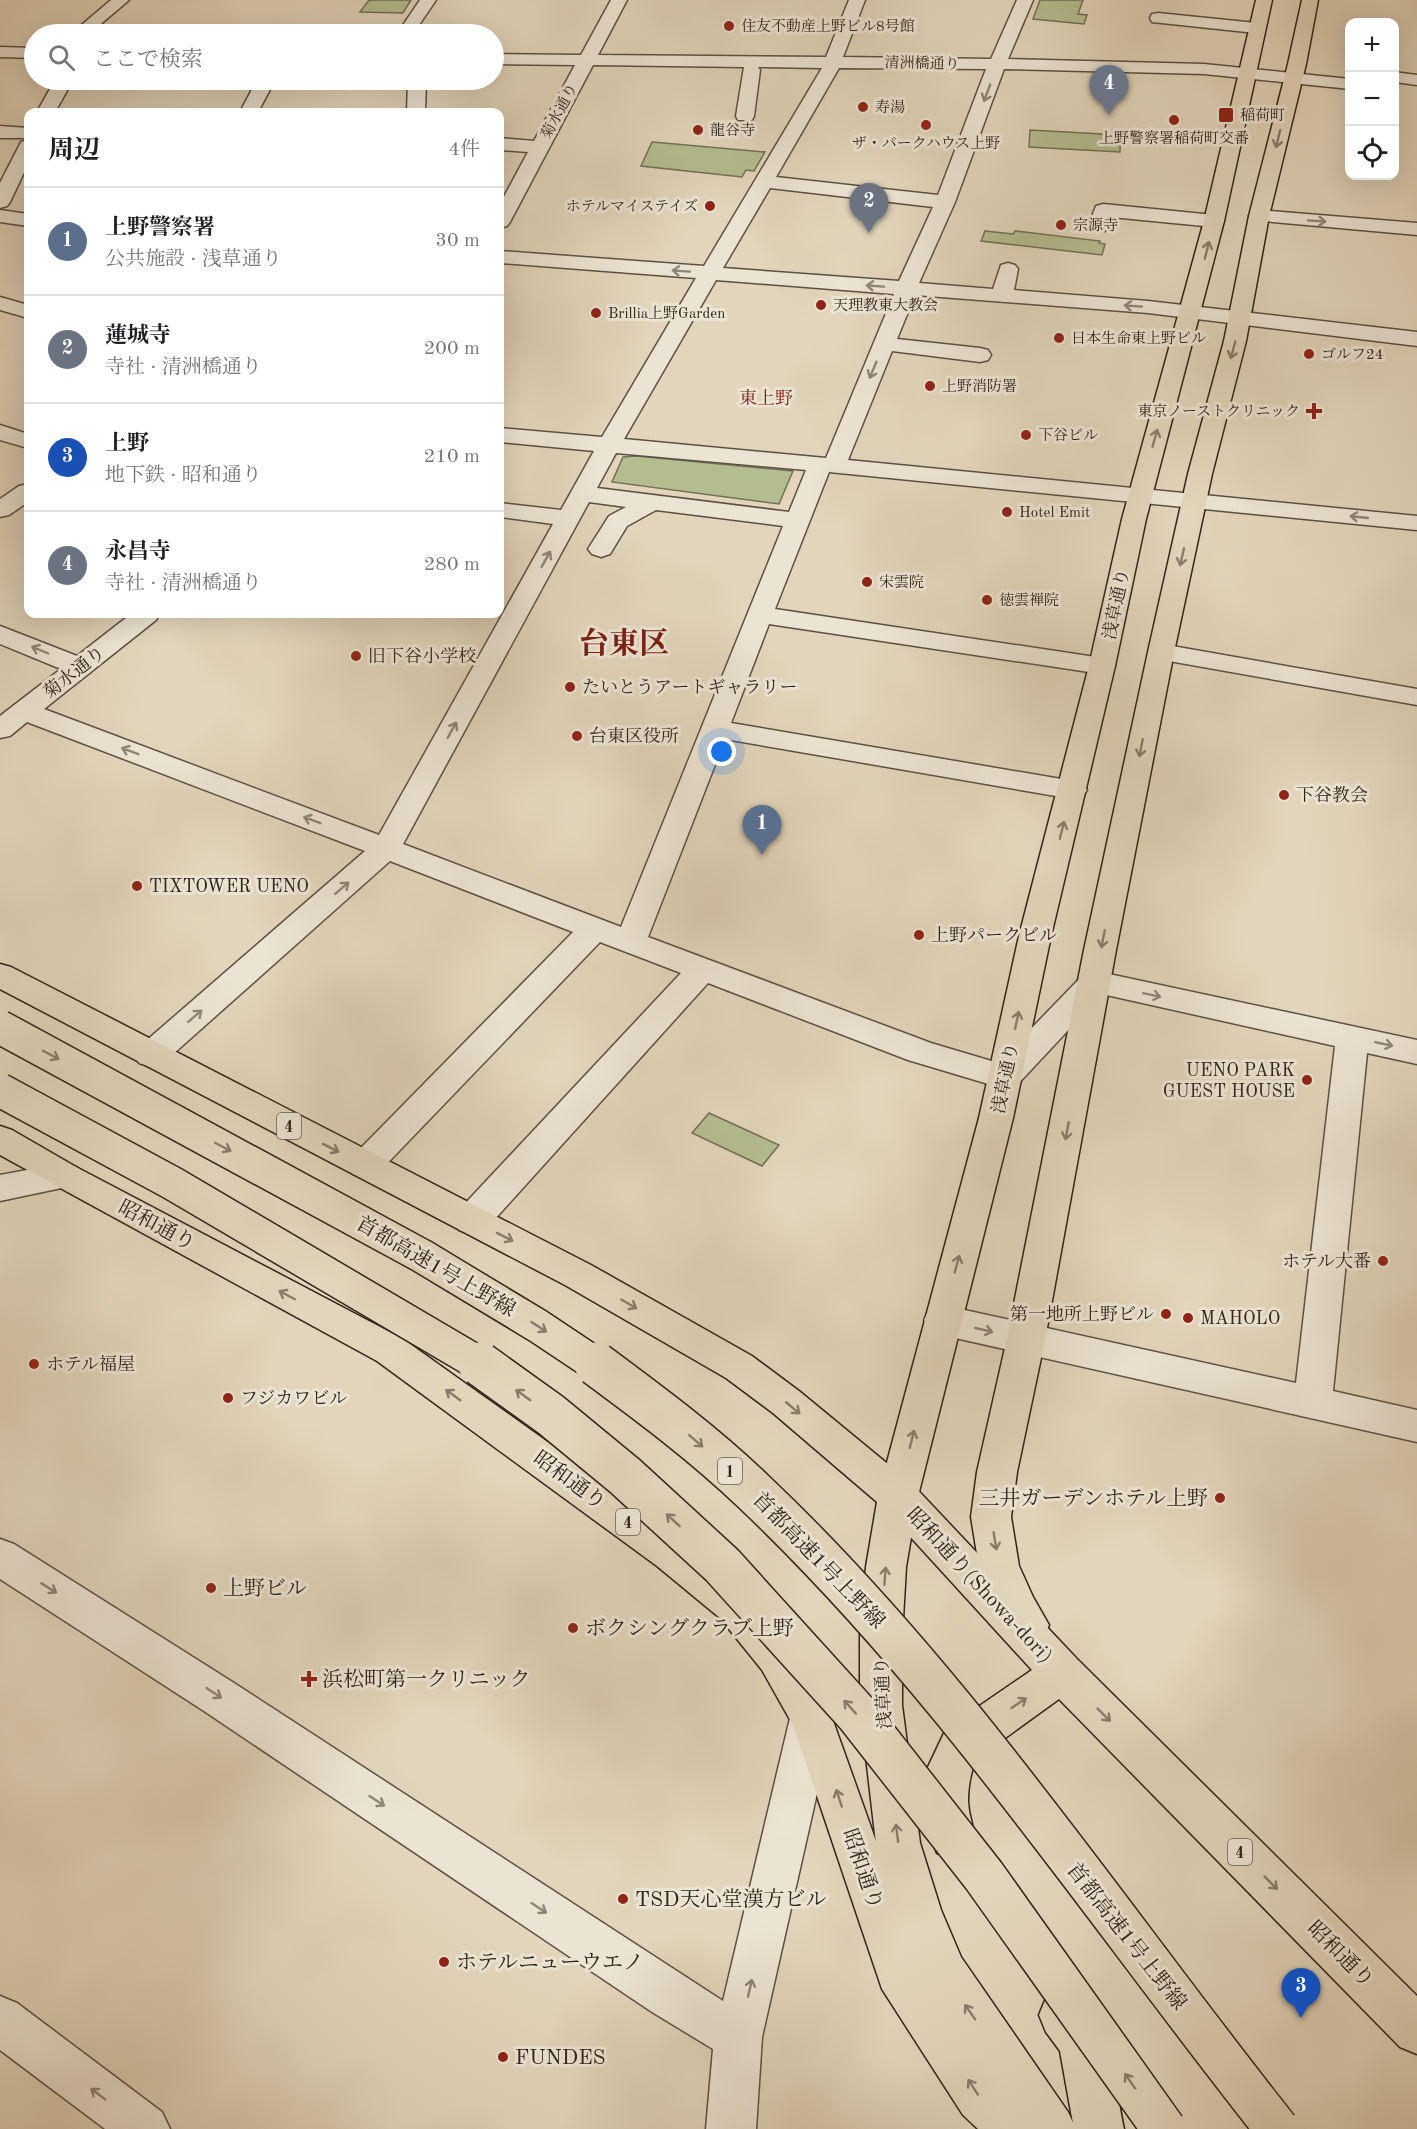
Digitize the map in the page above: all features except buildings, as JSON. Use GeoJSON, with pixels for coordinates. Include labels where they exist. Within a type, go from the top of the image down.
{"type":"FeatureCollection","features":[{"type":"Feature","properties":{"kind":"main road","name":"浅草通り"},"geometry":{"type":"LineString","coordinates":[[1052,2129],[944,1974],[918,1910],[898,1843],[881,1706],[881,1636],[885,1567],[898,1496],[996,1118],[1035,936],[1073,790],[1140,494],[1214,221],[1264,0]]}},
{"type":"Feature","properties":{"kind":"main road"},"geometry":{"type":"LineString","coordinates":[[1099,2129],[1082,2041],[968,1878],[954,1842],[946,1803],[950,1767],[961,1744],[1062,1673],[1017,1609],[999,1566],[991,1517],[997,1472],[1026,1339],[1161,652],[1240,317],[1259,216],[1310,0]]}},
{"type":"Feature","properties":{"kind":"main road","name":"4"},"geometry":{"type":"LineString","coordinates":[[0,975],[578,1275],[739,1367],[786,1402],[898,1496]]}},
{"type":"Feature","properties":{"kind":"main road","name":"首都高速1号上野線"},"geometry":{"type":"LineString","coordinates":[[0,1027],[369,1226],[501,1302],[587,1358],[665,1415],[751,1488],[845,1583],[930,1682],[1277,2129]]}},
{"type":"Feature","properties":{"kind":"main road"},"geometry":{"type":"LineString","coordinates":[[0,1090],[192,1194],[469,1356],[551,1415],[625,1476],[722,1565],[857,1714],[984,1876],[1164,2129]]}},
{"type":"Feature","properties":{"kind":"main road","name":"昭和通り"},"geometry":{"type":"LineString","coordinates":[[0,1139],[64,1176],[390,1350],[671,1552],[735,1605],[777,1656],[812,1718],[899,1972],[980,2098],[1014,2129]]}},
{"type":"Feature","properties":{"kind":"main road","name":"昭和通り(Showa-dori)"},"geometry":{"type":"LineString","coordinates":[[898,1496],[1062,1673]]}},
{"type":"Feature","properties":{"kind":"main road","name":"昭和通り"},"geometry":{"type":"LineString","coordinates":[[1062,1673],[1417,2030]]}},
{"type":"Feature","properties":{"kind":"street"},"geometry":{"type":"LineString","coordinates":[[91,24],[121,0]]}},
{"type":"Feature","properties":{"kind":"street"},"geometry":{"type":"LineString","coordinates":[[412,24],[429,0]]}},
{"type":"Feature","properties":{"kind":"street","name":"菊水通り"},"geometry":{"type":"LineString","coordinates":[[504,214],[619,0]]}},
{"type":"Feature","properties":{"kind":"street"},"geometry":{"type":"LineString","coordinates":[[151,1054],[386,849],[609,445],[711,273],[754,189],[835,57],[857,0]]}},
{"type":"Feature","properties":{"kind":"street"},"geometry":{"type":"LineString","coordinates":[[631,940],[797,520],[827,465],[884,344],[945,202],[1025,0]]}},
{"type":"Feature","properties":{"kind":"street"},"geometry":{"type":"LineString","coordinates":[[1158,18],[1257,28]]}},
{"type":"Feature","properties":{"kind":"street"},"geometry":{"type":"LineString","coordinates":[[0,43],[24,43]]}},
{"type":"Feature","properties":{"kind":"street","name":"清洲橋通り"},"geometry":{"type":"LineString","coordinates":[[504,51],[589,56]]}},
{"type":"Feature","properties":{"kind":"street"},"geometry":{"type":"LineString","coordinates":[[0,52],[24,53]]}},
{"type":"Feature","properties":{"kind":"street","name":"清洲橋通り"},"geometry":{"type":"LineString","coordinates":[[504,59],[589,56],[1000,59],[1345,71]]}},
{"type":"Feature","properties":{"kind":"street"},"geometry":{"type":"LineString","coordinates":[[745,116],[751,70]]}},
{"type":"Feature","properties":{"kind":"street","name":"清洲橋通り"},"geometry":{"type":"LineString","coordinates":[[1295,71],[1345,83]]}},
{"type":"Feature","properties":{"kind":"street"},"geometry":{"type":"LineString","coordinates":[[1399,78],[1417,80]]}},
{"type":"Feature","properties":{"kind":"street"},"geometry":{"type":"LineString","coordinates":[[48,108],[58,90]]}},
{"type":"Feature","properties":{"kind":"street"},"geometry":{"type":"LineString","coordinates":[[251,108],[261,90]]}},
{"type":"Feature","properties":{"kind":"street"},"geometry":{"type":"LineString","coordinates":[[416,108],[417,90]]}},
{"type":"Feature","properties":{"kind":"street"},"geometry":{"type":"LineString","coordinates":[[1399,91],[1417,93]]}},
{"type":"Feature","properties":{"kind":"street"},"geometry":{"type":"LineString","coordinates":[[0,132],[24,133]]}},
{"type":"Feature","properties":{"kind":"street"},"geometry":{"type":"LineString","coordinates":[[504,144],[540,147]]}},
{"type":"Feature","properties":{"kind":"street"},"geometry":{"type":"LineString","coordinates":[[9,187],[24,155]]}},
{"type":"Feature","properties":{"kind":"street"},"geometry":{"type":"LineString","coordinates":[[754,189],[945,202]]}},
{"type":"Feature","properties":{"kind":"street"},"geometry":{"type":"LineString","coordinates":[[1098,227],[1103,210],[1214,221]]}},
{"type":"Feature","properties":{"kind":"street"},"geometry":{"type":"LineString","coordinates":[[0,216],[24,219]]}},
{"type":"Feature","properties":{"kind":"street"},"geometry":{"type":"LineString","coordinates":[[1259,216],[1417,229]]}},
{"type":"Feature","properties":{"kind":"street"},"geometry":{"type":"LineString","coordinates":[[504,256],[1191,312],[1417,339]]}},
{"type":"Feature","properties":{"kind":"street"},"geometry":{"type":"LineString","coordinates":[[1002,296],[1008,269]]}},
{"type":"Feature","properties":{"kind":"street"},"geometry":{"type":"LineString","coordinates":[[0,303],[24,311]]}},
{"type":"Feature","properties":{"kind":"street"},"geometry":{"type":"LineString","coordinates":[[884,344],[980,355]]}},
{"type":"Feature","properties":{"kind":"street"},"geometry":{"type":"LineString","coordinates":[[2,432],[24,419]]}},
{"type":"Feature","properties":{"kind":"street"},"geometry":{"type":"LineString","coordinates":[[2,432],[24,440]]}},
{"type":"Feature","properties":{"kind":"street"},"geometry":{"type":"LineString","coordinates":[[504,435],[1140,494],[1417,523]]}},
{"type":"Feature","properties":{"kind":"street"},"geometry":{"type":"LineString","coordinates":[[2,507],[24,493]]}},
{"type":"Feature","properties":{"kind":"street"},"geometry":{"type":"LineString","coordinates":[[582,494],[797,520]]}},
{"type":"Feature","properties":{"kind":"street"},"geometry":{"type":"LineString","coordinates":[[601,549],[618,521],[650,504]]}},
{"type":"Feature","properties":{"kind":"street"},"geometry":{"type":"LineString","coordinates":[[2,507],[24,515]]}},
{"type":"Feature","properties":{"kind":"street"},"geometry":{"type":"LineString","coordinates":[[504,510],[568,518]]}},
{"type":"Feature","properties":{"kind":"street"},"geometry":{"type":"LineString","coordinates":[[760,615],[1102,666]]}},
{"type":"Feature","properties":{"kind":"street","name":"菊水通り"},"geometry":{"type":"LineString","coordinates":[[0,730],[142,618]]}},
{"type":"Feature","properties":{"kind":"street"},"geometry":{"type":"LineString","coordinates":[[0,634],[79,667]]}},
{"type":"Feature","properties":{"kind":"street"},"geometry":{"type":"LineString","coordinates":[[1161,652],[1417,697]]}},
{"type":"Feature","properties":{"kind":"street"},"geometry":{"type":"LineString","coordinates":[[24,711],[631,940],[920,1052],[1005,1077],[1095,982],[1417,1052]]}},
{"type":"Feature","properties":{"kind":"street"},"geometry":{"type":"LineString","coordinates":[[715,729],[1073,790]]}},
{"type":"Feature","properties":{"kind":"street"},"geometry":{"type":"LineString","coordinates":[[365,1165],[596,927]]}},
{"type":"Feature","properties":{"kind":"street"},"geometry":{"type":"LineString","coordinates":[[472,1220],[704,968]]}},
{"type":"Feature","properties":{"kind":"street"},"geometry":{"type":"LineString","coordinates":[[1313,1404],[1352,1038]]}},
{"type":"Feature","properties":{"kind":"street"},"geometry":{"type":"LineString","coordinates":[[0,1188],[64,1176]]}},
{"type":"Feature","properties":{"kind":"street"},"geometry":{"type":"LineString","coordinates":[[942,1320],[1417,1426]]}},
{"type":"Feature","properties":{"kind":"street"},"geometry":{"type":"LineString","coordinates":[[0,1557],[219,1696],[669,1995],[738,2037]]}},
{"type":"Feature","properties":{"kind":"street"},"geometry":{"type":"LineString","coordinates":[[731,2129],[738,2037],[812,1718]]}},
{"type":"Feature","properties":{"kind":"street"},"geometry":{"type":"LineString","coordinates":[[0,2020],[145,2129]]}},
{"type":"Feature","properties":{"kind":"green space"},"geometry":{"type":"Polygon","coordinates":[[[369,0],[411,0],[403,13],[360,12],[369,0]]]}},
{"type":"Feature","properties":{"kind":"green space"},"geometry":{"type":"Polygon","coordinates":[[[1040,0],[1083,0],[1078,14],[1087,15],[1084,24],[1033,19],[1040,0]]]}},
{"type":"Feature","properties":{"kind":"green space"},"geometry":{"type":"Polygon","coordinates":[[[1030,130],[1120,135],[1120,152],[1029,147],[1030,130]]]}},
{"type":"Feature","properties":{"kind":"green space"},"geometry":{"type":"Polygon","coordinates":[[[652,142],[765,152],[754,171],[746,170],[742,177],[641,166],[652,142]]]}},
{"type":"Feature","properties":{"kind":"green space"},"geometry":{"type":"Polygon","coordinates":[[[985,231],[1013,234],[1015,231],[1100,241],[1099,243],[1105,244],[1102,255],[981,241],[985,231]]]}},
{"type":"Feature","properties":{"kind":"green space"},"geometry":{"type":"Polygon","coordinates":[[[636,456],[793,471],[779,504],[612,482],[623,457],[636,456]]]}},
{"type":"Feature","properties":{"kind":"green space"},"geometry":{"type":"Polygon","coordinates":[[[709,1113],[779,1145],[762,1166],[692,1133],[709,1113]]]}},
{"type":"Feature","properties":{"kind":"place","name":"住友不動産上野ビル8号館"},"geometry":{"type":"Point","coordinates":[729,26]}},
{"type":"Feature","properties":{"kind":"place","name":"寿湯"},"geometry":{"type":"Point","coordinates":[863,107]}},
{"type":"Feature","properties":{"kind":"place","name":"永昌寺"},"geometry":{"type":"Point","coordinates":[1109,115]}},
{"type":"Feature","properties":{"kind":"place","name":"稲荷町"},"geometry":{"type":"Point","coordinates":[1226,115]}},
{"type":"Feature","properties":{"kind":"place","name":"上野警察署稲荷町交番"},"geometry":{"type":"Point","coordinates":[1174,120]}},
{"type":"Feature","properties":{"kind":"place","name":"ザ・パークハウス上野"},"geometry":{"type":"Point","coordinates":[926,125]}},
{"type":"Feature","properties":{"kind":"place","name":"龍谷寺"},"geometry":{"type":"Point","coordinates":[698,130]}},
{"type":"Feature","properties":{"kind":"place","name":"ホテルマイステイズ"},"geometry":{"type":"Point","coordinates":[710,206]}},
{"type":"Feature","properties":{"kind":"place","name":"宗源寺"},"geometry":{"type":"Point","coordinates":[1061,225]}},
{"type":"Feature","properties":{"kind":"place","name":"蓮城寺"},"geometry":{"type":"Point","coordinates":[869,233]}},
{"type":"Feature","properties":{"kind":"place","name":"天理教東大教会"},"geometry":{"type":"Point","coordinates":[821,305]}},
{"type":"Feature","properties":{"kind":"place","name":"Brillia上野Garden"},"geometry":{"type":"Point","coordinates":[596,313]}},
{"type":"Feature","properties":{"kind":"place","name":"日本生命東上野ビル"},"geometry":{"type":"Point","coordinates":[1059,338]}},
{"type":"Feature","properties":{"kind":"place","name":"ゴルフ24"},"geometry":{"type":"Point","coordinates":[1309,354]}},
{"type":"Feature","properties":{"kind":"place","name":"上野消防署"},"geometry":{"type":"Point","coordinates":[930,386]}},
{"type":"Feature","properties":{"kind":"place","name":"東京ノーストクリニック"},"geometry":{"type":"Point","coordinates":[1314,411]}},
{"type":"Feature","properties":{"kind":"place","name":"下谷ビル"},"geometry":{"type":"Point","coordinates":[1026,435]}},
{"type":"Feature","properties":{"kind":"place","name":"Hotel Emit"},"geometry":{"type":"Point","coordinates":[1007,512]}},
{"type":"Feature","properties":{"kind":"place","name":"宋雲院"},"geometry":{"type":"Point","coordinates":[867,582]}},
{"type":"Feature","properties":{"kind":"place","name":"徳雲禅院"},"geometry":{"type":"Point","coordinates":[987,600]}},
{"type":"Feature","properties":{"kind":"place","name":"旧下谷小学校"},"geometry":{"type":"Point","coordinates":[356,656]}},
{"type":"Feature","properties":{"kind":"place","name":"たいとうアートギャラリー"},"geometry":{"type":"Point","coordinates":[570,687]}},
{"type":"Feature","properties":{"kind":"place","name":"台東区役所"},"geometry":{"type":"Point","coordinates":[577,736]}},
{"type":"Feature","properties":{"kind":"place","name":"下谷教会"},"geometry":{"type":"Point","coordinates":[1284,795]}},
{"type":"Feature","properties":{"kind":"place","name":"上野警察署"},"geometry":{"type":"Point","coordinates":[762,855]}},
{"type":"Feature","properties":{"kind":"place","name":"TIXTOWER UENO"},"geometry":{"type":"Point","coordinates":[137,886]}},
{"type":"Feature","properties":{"kind":"place","name":"上野パークビル"},"geometry":{"type":"Point","coordinates":[919,935]}},
{"type":"Feature","properties":{"kind":"place","name":"UENO PARK GUEST HOUSE"},"geometry":{"type":"Point","coordinates":[1307,1080]}},
{"type":"Feature","properties":{"kind":"place","name":"ホテル大番"},"geometry":{"type":"Point","coordinates":[1383,1261]}},
{"type":"Feature","properties":{"kind":"place","name":"第一地所上野ビル"},"geometry":{"type":"Point","coordinates":[1166,1314]}},
{"type":"Feature","properties":{"kind":"place","name":"MAHOLO"},"geometry":{"type":"Point","coordinates":[1188,1318]}},
{"type":"Feature","properties":{"kind":"place","name":"ホテル福屋"},"geometry":{"type":"Point","coordinates":[34,1364]}},
{"type":"Feature","properties":{"kind":"place","name":"フジカワビル"},"geometry":{"type":"Point","coordinates":[228,1398]}},
{"type":"Feature","properties":{"kind":"place","name":"三井ガーデンホテル上野"},"geometry":{"type":"Point","coordinates":[1220,1498]}},
{"type":"Feature","properties":{"kind":"place","name":"上野ビル"},"geometry":{"type":"Point","coordinates":[211,1588]}},
{"type":"Feature","properties":{"kind":"place","name":"ボクシングクラブ上野"},"geometry":{"type":"Point","coordinates":[573,1628]}},
{"type":"Feature","properties":{"kind":"place","name":"浜松町第一クリニック"},"geometry":{"type":"Point","coordinates":[309,1679]}},
{"type":"Feature","properties":{"kind":"place","name":"TSD天心堂漢方ビル"},"geometry":{"type":"Point","coordinates":[623,1899]}},
{"type":"Feature","properties":{"kind":"place","name":"ホテルニューウエノ"},"geometry":{"type":"Point","coordinates":[444,1962]}},
{"type":"Feature","properties":{"kind":"place","name":"上野"},"geometry":{"type":"Point","coordinates":[1301,2018]}},
{"type":"Feature","properties":{"kind":"place","name":"FUNDES"},"geometry":{"type":"Point","coordinates":[503,2057]}},
{"type":"Feature","properties":{"kind":"district","name":"東上野"},"geometry":{"type":"Point","coordinates":[766,398]}},
{"type":"Feature","properties":{"kind":"district","name":"台東区"},"geometry":{"type":"Point","coordinates":[624,643]}}]}
